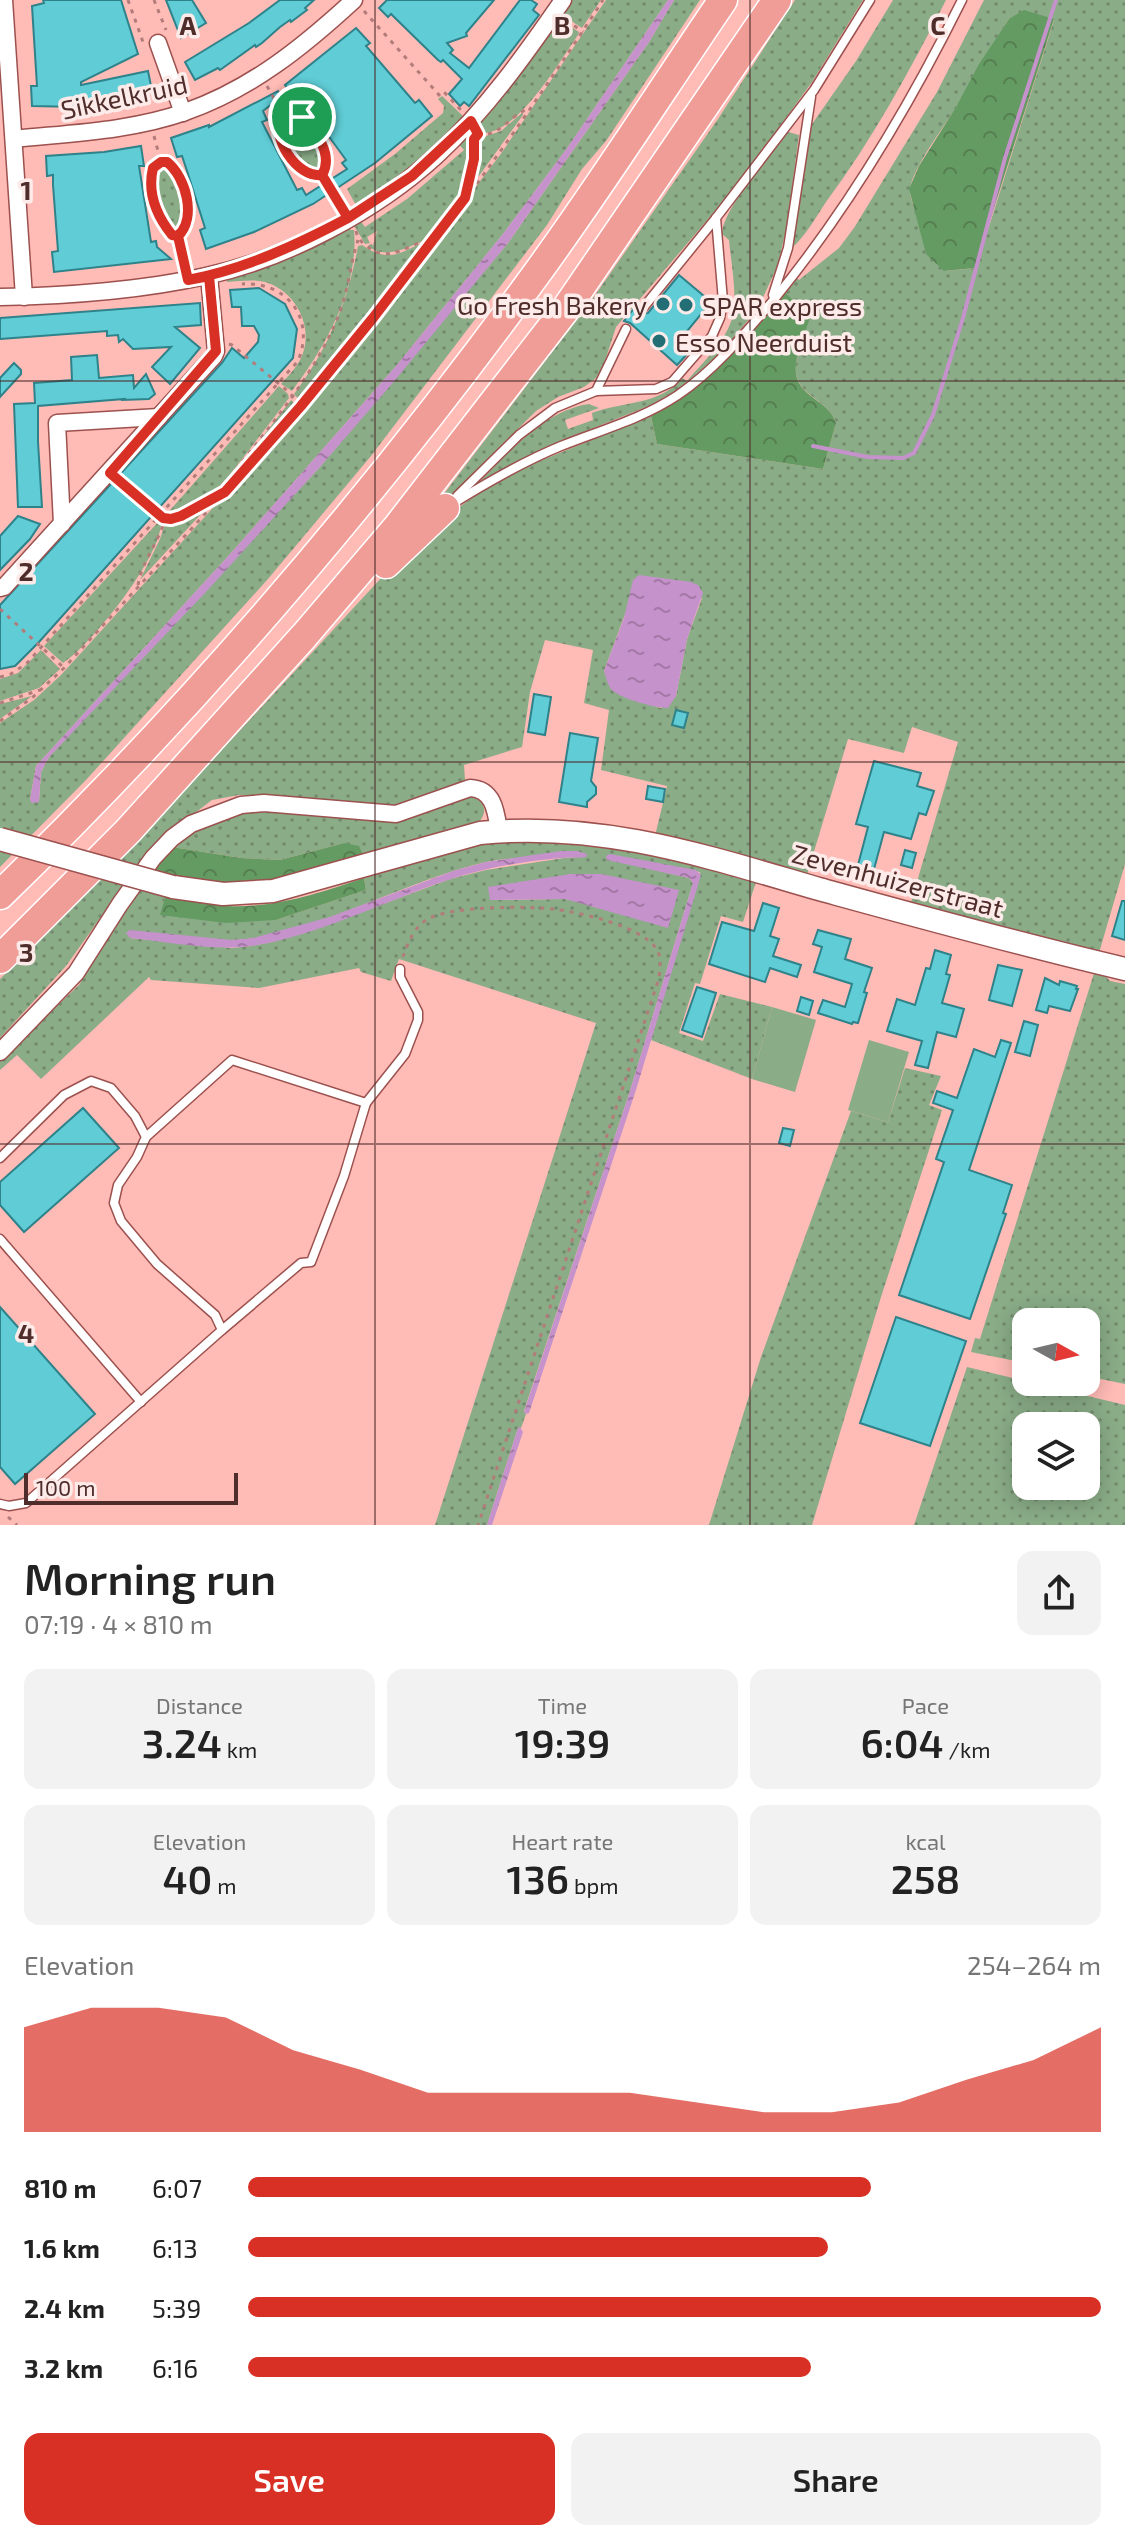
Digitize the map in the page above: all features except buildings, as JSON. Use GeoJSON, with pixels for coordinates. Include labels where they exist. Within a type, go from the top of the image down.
{"type":"FeatureCollection","features":[{"type":"Feature","properties":{"kind":"highway"},"geometry":{"type":"LineString","coordinates":[[0,895],[81,816],[212,674],[368,493],[530,283],[723,0]]}},
{"type":"Feature","properties":{"kind":"highway"},"geometry":{"type":"LineString","coordinates":[[0,959],[128,831],[304,636],[398,526],[565,310],[777,0]]}},
{"type":"Feature","properties":{"kind":"highway"},"geometry":{"type":"LineString","coordinates":[[304,636],[342,607],[445,508]]}},
{"type":"Feature","properties":{"kind":"street"},"geometry":{"type":"LineString","coordinates":[[4,0],[24,297]]}},
{"type":"Feature","properties":{"kind":"street"},"geometry":{"type":"LineString","coordinates":[[0,297],[188,280],[209,281],[291,247],[348,218],[402,183],[454,138],[497,91],[563,0]]}},
{"type":"Feature","properties":{"kind":"street","name":"Sikkelkruid"},"geometry":{"type":"LineString","coordinates":[[14,139],[98,130],[183,113],[261,75],[358,4]]}},
{"type":"Feature","properties":{"kind":"street"},"geometry":{"type":"LineString","coordinates":[[158,43],[183,113]]}},
{"type":"Feature","properties":{"kind":"street"},"geometry":{"type":"LineString","coordinates":[[0,588],[110,473],[214,356],[209,281]]}},
{"type":"Feature","properties":{"kind":"street"},"geometry":{"type":"LineString","coordinates":[[62,524],[57,423],[159,417]]}},
{"type":"Feature","properties":{"kind":"street"},"geometry":{"type":"LineString","coordinates":[[0,1052],[76,973],[153,858],[182,831],[211,816],[241,805],[264,803],[396,814],[462,789],[478,788],[492,801],[499,831]]}},
{"type":"Feature","properties":{"kind":"street","name":"Zevenhuizerstraat"},"geometry":{"type":"LineString","coordinates":[[0,839],[173,887],[223,894],[273,891],[460,837],[499,831],[583,833],[657,844],[942,923],[1125,969]]}},
{"type":"Feature","properties":{"kind":"lane"},"geometry":{"type":"LineString","coordinates":[[643,308],[814,90],[870,0]]}},
{"type":"Feature","properties":{"kind":"lane"},"geometry":{"type":"LineString","coordinates":[[445,508],[532,458],[641,416],[677,395],[720,360],[767,307],[823,235],[886,140],[962,0]]}},
{"type":"Feature","properties":{"kind":"lane"},"geometry":{"type":"LineString","coordinates":[[767,307],[786,257],[808,111],[814,90]]}},
{"type":"Feature","properties":{"kind":"lane"},"geometry":{"type":"LineString","coordinates":[[445,508],[538,419],[563,404],[596,391],[656,389],[672,382],[712,336],[723,307],[716,218]]}},
{"type":"Feature","properties":{"kind":"lane"},"geometry":{"type":"LineString","coordinates":[[596,391],[626,329]]}},
{"type":"Feature","properties":{"kind":"lane"},"geometry":{"type":"LineString","coordinates":[[0,1504],[26,1503],[301,1263],[311,1262],[344,1176],[366,1103],[401,1061],[418,1020],[418,1012],[400,977],[400,969]]}},
{"type":"Feature","properties":{"kind":"lane"},"geometry":{"type":"LineString","coordinates":[[222,1330],[215,1315],[157,1264],[121,1221],[114,1203],[118,1185],[146,1137],[232,1060],[366,1103]]}},
{"type":"Feature","properties":{"kind":"lane"},"geometry":{"type":"LineString","coordinates":[[0,1158],[64,1095],[91,1081],[111,1088],[135,1116],[146,1137]]}},
{"type":"Feature","properties":{"kind":"lane"},"geometry":{"type":"LineString","coordinates":[[0,1239],[141,1402]]}},
{"type":"Feature","properties":{"kind":"path"},"geometry":{"type":"LineString","coordinates":[[128,0],[144,45],[158,43],[168,34],[154,0]]}},
{"type":"Feature","properties":{"kind":"path"},"geometry":{"type":"LineString","coordinates":[[0,721],[19,710],[47,686],[301,406],[435,239],[603,0]]}},
{"type":"Feature","properties":{"kind":"path"},"geometry":{"type":"LineString","coordinates":[[358,4],[440,96],[444,92],[456,105]]}},
{"type":"Feature","properties":{"kind":"path"},"geometry":{"type":"LineString","coordinates":[[570,23],[583,32]]}},
{"type":"Feature","properties":{"kind":"path"},"geometry":{"type":"LineString","coordinates":[[261,75],[282,112]]}},
{"type":"Feature","properties":{"kind":"path"},"geometry":{"type":"LineString","coordinates":[[465,198],[476,136],[494,133],[529,109]]}},
{"type":"Feature","properties":{"kind":"path"},"geometry":{"type":"LineString","coordinates":[[292,110],[315,132],[325,157],[326,167],[322,175],[305,171],[288,153],[279,132],[278,117],[282,112],[292,110]]}},
{"type":"Feature","properties":{"kind":"path"},"geometry":{"type":"LineString","coordinates":[[151,120],[161,162]]}},
{"type":"Feature","properties":{"kind":"path"},"geometry":{"type":"LineString","coordinates":[[161,162],[172,166],[186,195],[186,222],[178,236]]}},
{"type":"Feature","properties":{"kind":"path"},"geometry":{"type":"LineString","coordinates":[[161,162],[153,168],[152,198],[165,226],[172,235],[178,236]]}},
{"type":"Feature","properties":{"kind":"path"},"geometry":{"type":"LineString","coordinates":[[110,473],[165,519],[181,516],[225,492],[235,471],[319,355],[336,322],[347,289],[358,240],[355,229],[350,227],[348,218],[322,175]]}},
{"type":"Feature","properties":{"kind":"path"},"geometry":{"type":"LineString","coordinates":[[178,236],[188,280]]}},
{"type":"Feature","properties":{"kind":"path"},"geometry":{"type":"LineString","coordinates":[[358,240],[374,252],[384,254],[435,239]]}},
{"type":"Feature","properties":{"kind":"path"},"geometry":{"type":"LineString","coordinates":[[0,677],[20,669],[41,647],[298,361],[303,345],[302,325],[293,305],[283,293],[265,284],[209,281]]}},
{"type":"Feature","properties":{"kind":"path"},"geometry":{"type":"LineString","coordinates":[[215,344],[232,345],[301,406]]}},
{"type":"Feature","properties":{"kind":"path"},"geometry":{"type":"LineString","coordinates":[[138,587],[140,575],[161,536],[165,519]]}},
{"type":"Feature","properties":{"kind":"path"},"geometry":{"type":"LineString","coordinates":[[0,609],[64,668]]}},
{"type":"Feature","properties":{"kind":"path"},"geometry":{"type":"LineString","coordinates":[[0,703],[47,686]]}},
{"type":"Feature","properties":{"kind":"path"},"geometry":{"type":"LineString","coordinates":[[400,969],[412,935],[431,918],[469,911],[509,909],[553,909],[598,919],[642,935],[658,952],[661,961],[659,978],[478,1525]]}},
{"type":"Feature","properties":{"kind":"green space"},"geometry":{"type":"Polygon","coordinates":[[[568,0],[601,0],[582,28],[559,13],[568,0]]]}},
{"type":"Feature","properties":{"kind":"green space"},"geometry":{"type":"Polygon","coordinates":[[[606,0],[668,0],[568,147],[503,234],[397,365],[232,552],[36,766],[30,800],[39,801],[41,772],[49,757],[319,468],[508,243],[649,42],[674,0],[700,0],[606,141],[582,169],[547,225],[371,456],[268,579],[86,780],[0,867],[0,723],[34,700],[61,675],[261,455],[368,328],[500,155],[606,0]]]}},
{"type":"Feature","properties":{"kind":"green space"},"geometry":{"type":"Polygon","coordinates":[[[795,0],[863,0],[812,82],[738,184],[616,327],[596,378],[536,411],[447,499],[443,495],[586,308],[718,119],[795,0]]]}},
{"type":"Feature","properties":{"kind":"green space"},"geometry":{"type":"Polygon","coordinates":[[[893,0],[946,0],[860,154],[793,247],[810,127],[893,0]]]}},
{"type":"Feature","properties":{"kind":"green space"},"geometry":{"type":"Polygon","coordinates":[[[984,0],[1125,0],[1125,864],[1099,953],[909,909],[958,742],[912,727],[904,753],[848,739],[806,878],[655,836],[667,786],[601,770],[609,710],[584,703],[593,650],[545,640],[530,692],[522,747],[464,765],[465,780],[410,805],[391,809],[264,796],[239,795],[212,800],[145,855],[66,966],[0,1038],[0,979],[118,862],[396,562],[455,510],[485,489],[520,469],[651,416],[657,444],[823,469],[836,423],[826,408],[800,384],[796,375],[797,359],[809,317],[785,292],[797,278],[799,280],[839,248],[937,92],[984,0]],[[1009,19],[911,183],[911,199],[945,271],[976,268],[1054,20],[1009,19]],[[702,598],[627,609],[604,671],[623,696],[661,708],[676,696],[687,639],[702,598]]]}},
{"type":"Feature","properties":{"kind":"green space"},"geometry":{"type":"Polygon","coordinates":[[[1024,10],[1054,19],[975,268],[944,271],[926,254],[909,189],[919,166],[979,64],[1009,19],[1024,10]]]}},
{"type":"Feature","properties":{"kind":"green space"},"geometry":{"type":"Polygon","coordinates":[[[556,17],[579,32],[578,35],[522,111],[494,131],[480,133],[474,125],[556,17]]]}},
{"type":"Feature","properties":{"kind":"green space"},"geometry":{"type":"Polygon","coordinates":[[[442,96],[465,118],[424,158],[357,207],[347,189],[443,113],[444,106],[438,99],[442,96]]]}},
{"type":"Feature","properties":{"kind":"green space"},"geometry":{"type":"Polygon","coordinates":[[[523,112],[468,191],[477,139],[501,131],[523,112]]]}},
{"type":"Feature","properties":{"kind":"green space"},"geometry":{"type":"Polygon","coordinates":[[[291,113],[315,139],[322,155],[321,172],[304,167],[292,153],[281,119],[291,113]]]}},
{"type":"Feature","properties":{"kind":"green space"},"geometry":{"type":"Polygon","coordinates":[[[473,129],[473,152],[463,196],[440,229],[426,240],[394,251],[381,252],[368,246],[373,246],[377,231],[367,237],[370,243],[365,244],[350,224],[359,219],[365,227],[407,199],[464,150],[457,142],[473,129]]]}},
{"type":"Feature","properties":{"kind":"green space"},"geometry":{"type":"Polygon","coordinates":[[[788,132],[799,135],[787,225],[778,265],[758,308],[722,352],[680,388],[651,405],[546,447],[480,481],[516,445],[557,415],[589,404],[599,408],[565,420],[568,429],[593,420],[592,413],[663,394],[682,378],[687,381],[709,357],[728,329],[734,309],[729,240],[722,234],[724,223],[739,196],[788,132]]]}},
{"type":"Feature","properties":{"kind":"green space"},"geometry":{"type":"Polygon","coordinates":[[[161,165],[170,168],[184,200],[184,217],[178,233],[164,219],[156,197],[155,173],[161,165]]]}},
{"type":"Feature","properties":{"kind":"green space"},"geometry":{"type":"Polygon","coordinates":[[[346,224],[354,230],[354,252],[346,295],[328,336],[292,391],[281,384],[303,353],[305,331],[299,310],[285,292],[275,286],[256,281],[227,282],[227,276],[346,224]]]}},
{"type":"Feature","properties":{"kind":"green space"},"geometry":{"type":"Polygon","coordinates":[[[430,240],[301,402],[294,394],[317,360],[335,324],[349,286],[358,246],[389,255],[430,240]]]}},
{"type":"Feature","properties":{"kind":"green space"},"geometry":{"type":"Polygon","coordinates":[[[785,292],[810,317],[798,353],[796,376],[805,391],[826,408],[836,423],[823,469],[657,444],[651,416],[708,376],[740,345],[785,292]]]}},
{"type":"Feature","properties":{"kind":"green space"},"geometry":{"type":"Polygon","coordinates":[[[279,386],[289,398],[216,493],[185,513],[165,516],[279,386]]]}},
{"type":"Feature","properties":{"kind":"green space"},"geometry":{"type":"Polygon","coordinates":[[[291,400],[298,406],[233,479],[244,461],[291,400]]]}},
{"type":"Feature","properties":{"kind":"green space"},"geometry":{"type":"Polygon","coordinates":[[[215,499],[140,580],[166,521],[187,516],[215,499]]]}},
{"type":"Feature","properties":{"kind":"green space"},"geometry":{"type":"Polygon","coordinates":[[[161,519],[159,534],[139,575],[91,638],[63,663],[44,646],[161,519]]]}},
{"type":"Feature","properties":{"kind":"green space"},"geometry":{"type":"Polygon","coordinates":[[[41,650],[60,669],[39,688],[0,701],[0,679],[18,673],[41,650]]]}},
{"type":"Feature","properties":{"kind":"green space"},"geometry":{"type":"Polygon","coordinates":[[[32,696],[0,719],[0,704],[32,696]]]}},
{"type":"Feature","properties":{"kind":"green space"},"geometry":{"type":"Polygon","coordinates":[[[466,795],[483,805],[484,813],[478,823],[365,860],[344,843],[280,860],[241,858],[172,847],[212,823],[257,810],[377,820],[466,795]]]}},
{"type":"Feature","properties":{"kind":"green space"},"geometry":{"type":"Polygon","coordinates":[[[501,839],[595,842],[757,879],[743,922],[721,916],[700,984],[695,983],[679,1033],[703,1041],[720,994],[772,1007],[752,1079],[651,1040],[700,872],[605,858],[689,878],[693,883],[630,1091],[487,1525],[435,1525],[596,1023],[399,959],[391,981],[361,972],[359,968],[259,988],[151,980],[149,977],[41,1079],[17,1055],[0,1070],[0,1060],[79,985],[139,887],[166,894],[161,914],[276,920],[366,890],[364,878],[501,839]],[[586,857],[521,858],[482,863],[313,923],[255,938],[208,940],[127,933],[130,938],[232,948],[251,946],[332,923],[450,879],[486,870],[586,857]],[[571,874],[490,900],[565,899],[584,903],[571,874]]]}},
{"type":"Feature","properties":{"kind":"green space"},"geometry":{"type":"Polygon","coordinates":[[[344,843],[359,846],[365,860],[293,881],[206,884],[151,870],[172,847],[241,858],[280,860],[344,843]]]}},
{"type":"Feature","properties":{"kind":"green space"},"geometry":{"type":"Polygon","coordinates":[[[364,878],[366,890],[276,920],[226,923],[160,915],[166,894],[228,906],[263,905],[364,878]]]}},
{"type":"Feature","properties":{"kind":"green space"},"geometry":{"type":"Polygon","coordinates":[[[1095,970],[1110,981],[1125,984],[1125,1384],[1100,1379],[1100,1308],[1012,1308],[1012,1360],[971,1352],[975,1338],[980,1339],[1095,970]]]}},
{"type":"Feature","properties":{"kind":"green space"},"geometry":{"type":"Polygon","coordinates":[[[772,1007],[816,1020],[795,1092],[752,1079],[772,1007]]]}},
{"type":"Feature","properties":{"kind":"green space"},"geometry":{"type":"Polygon","coordinates":[[[869,1040],[909,1052],[888,1122],[848,1110],[869,1040]]]}},
{"type":"Feature","properties":{"kind":"green space"},"geometry":{"type":"Polygon","coordinates":[[[905,1068],[941,1076],[929,1105],[942,1110],[812,1525],[709,1525],[761,1357],[851,1111],[888,1122],[905,1068]]]}},
{"type":"Feature","properties":{"kind":"green space"},"geometry":{"type":"Polygon","coordinates":[[[967,1367],[1012,1378],[1012,1396],[1088,1396],[1125,1405],[1125,1525],[914,1525],[967,1367]]]}},
{"type":"Feature","properties":{"kind":"water"},"geometry":{"type":"Polygon","coordinates":[[[668,0],[674,0],[649,42],[508,243],[319,468],[49,757],[41,772],[39,802],[32,803],[36,766],[232,552],[397,365],[503,234],[568,147],[668,0]]]}},
{"type":"Feature","properties":{"kind":"water"},"geometry":{"type":"Polygon","coordinates":[[[639,575],[691,582],[698,585],[703,593],[687,639],[676,696],[668,708],[616,693],[609,686],[604,671],[624,618],[633,580],[639,575]]]}},
{"type":"Feature","properties":{"kind":"water"},"geometry":{"type":"Polygon","coordinates":[[[561,851],[587,854],[586,857],[519,863],[462,876],[300,935],[251,946],[190,945],[130,938],[126,933],[130,930],[232,940],[253,938],[330,917],[453,871],[486,862],[561,851]]]}},
{"type":"Feature","properties":{"kind":"water"},"geometry":{"type":"Polygon","coordinates":[[[610,854],[696,870],[701,875],[636,1090],[529,1413],[526,1414],[524,1412],[630,1091],[693,883],[689,878],[607,860],[606,856],[610,854]]]}},
{"type":"Feature","properties":{"kind":"water"},"geometry":{"type":"Polygon","coordinates":[[[571,874],[601,874],[679,890],[668,928],[565,899],[490,900],[488,887],[571,874]]]}},
{"type":"Feature","properties":{"kind":"water"},"geometry":{"type":"Polygon","coordinates":[[[518,1428],[523,1432],[492,1525],[487,1525],[518,1428]]]}},
{"type":"Feature","properties":{"kind":"waterway"},"geometry":{"type":"LineString","coordinates":[[813,446],[868,457],[903,458],[914,453],[933,415],[963,318],[1005,158],[1056,0]]}},
{"type":"Feature","properties":{"kind":"place","name":"Go Fresh Bakery"},"geometry":{"type":"Point","coordinates":[663,304]}},
{"type":"Feature","properties":{"kind":"place","name":"SPAR express"},"geometry":{"type":"Point","coordinates":[686,305]}},
{"type":"Feature","properties":{"kind":"place","name":"Esso Neerduist"},"geometry":{"type":"Point","coordinates":[659,341]}},
{"type":"Feature","properties":{"kind":"route"},"geometry":{"type":"LineString","coordinates":[[302,117],[292,110],[280,114],[279,132],[283,143],[293,160],[305,171],[322,175],[348,218],[412,176],[471,121],[478,134],[474,139],[474,159],[465,198],[373,318],[225,492],[181,516],[163,518],[110,473],[216,351],[209,276],[188,280],[178,236],[184,230],[187,213],[183,185],[167,162],[156,164],[153,168],[151,189],[154,207],[172,235],[178,236],[188,280],[237,267],[291,247],[348,218],[322,175],[326,163],[320,140],[302,117]]}}]}
